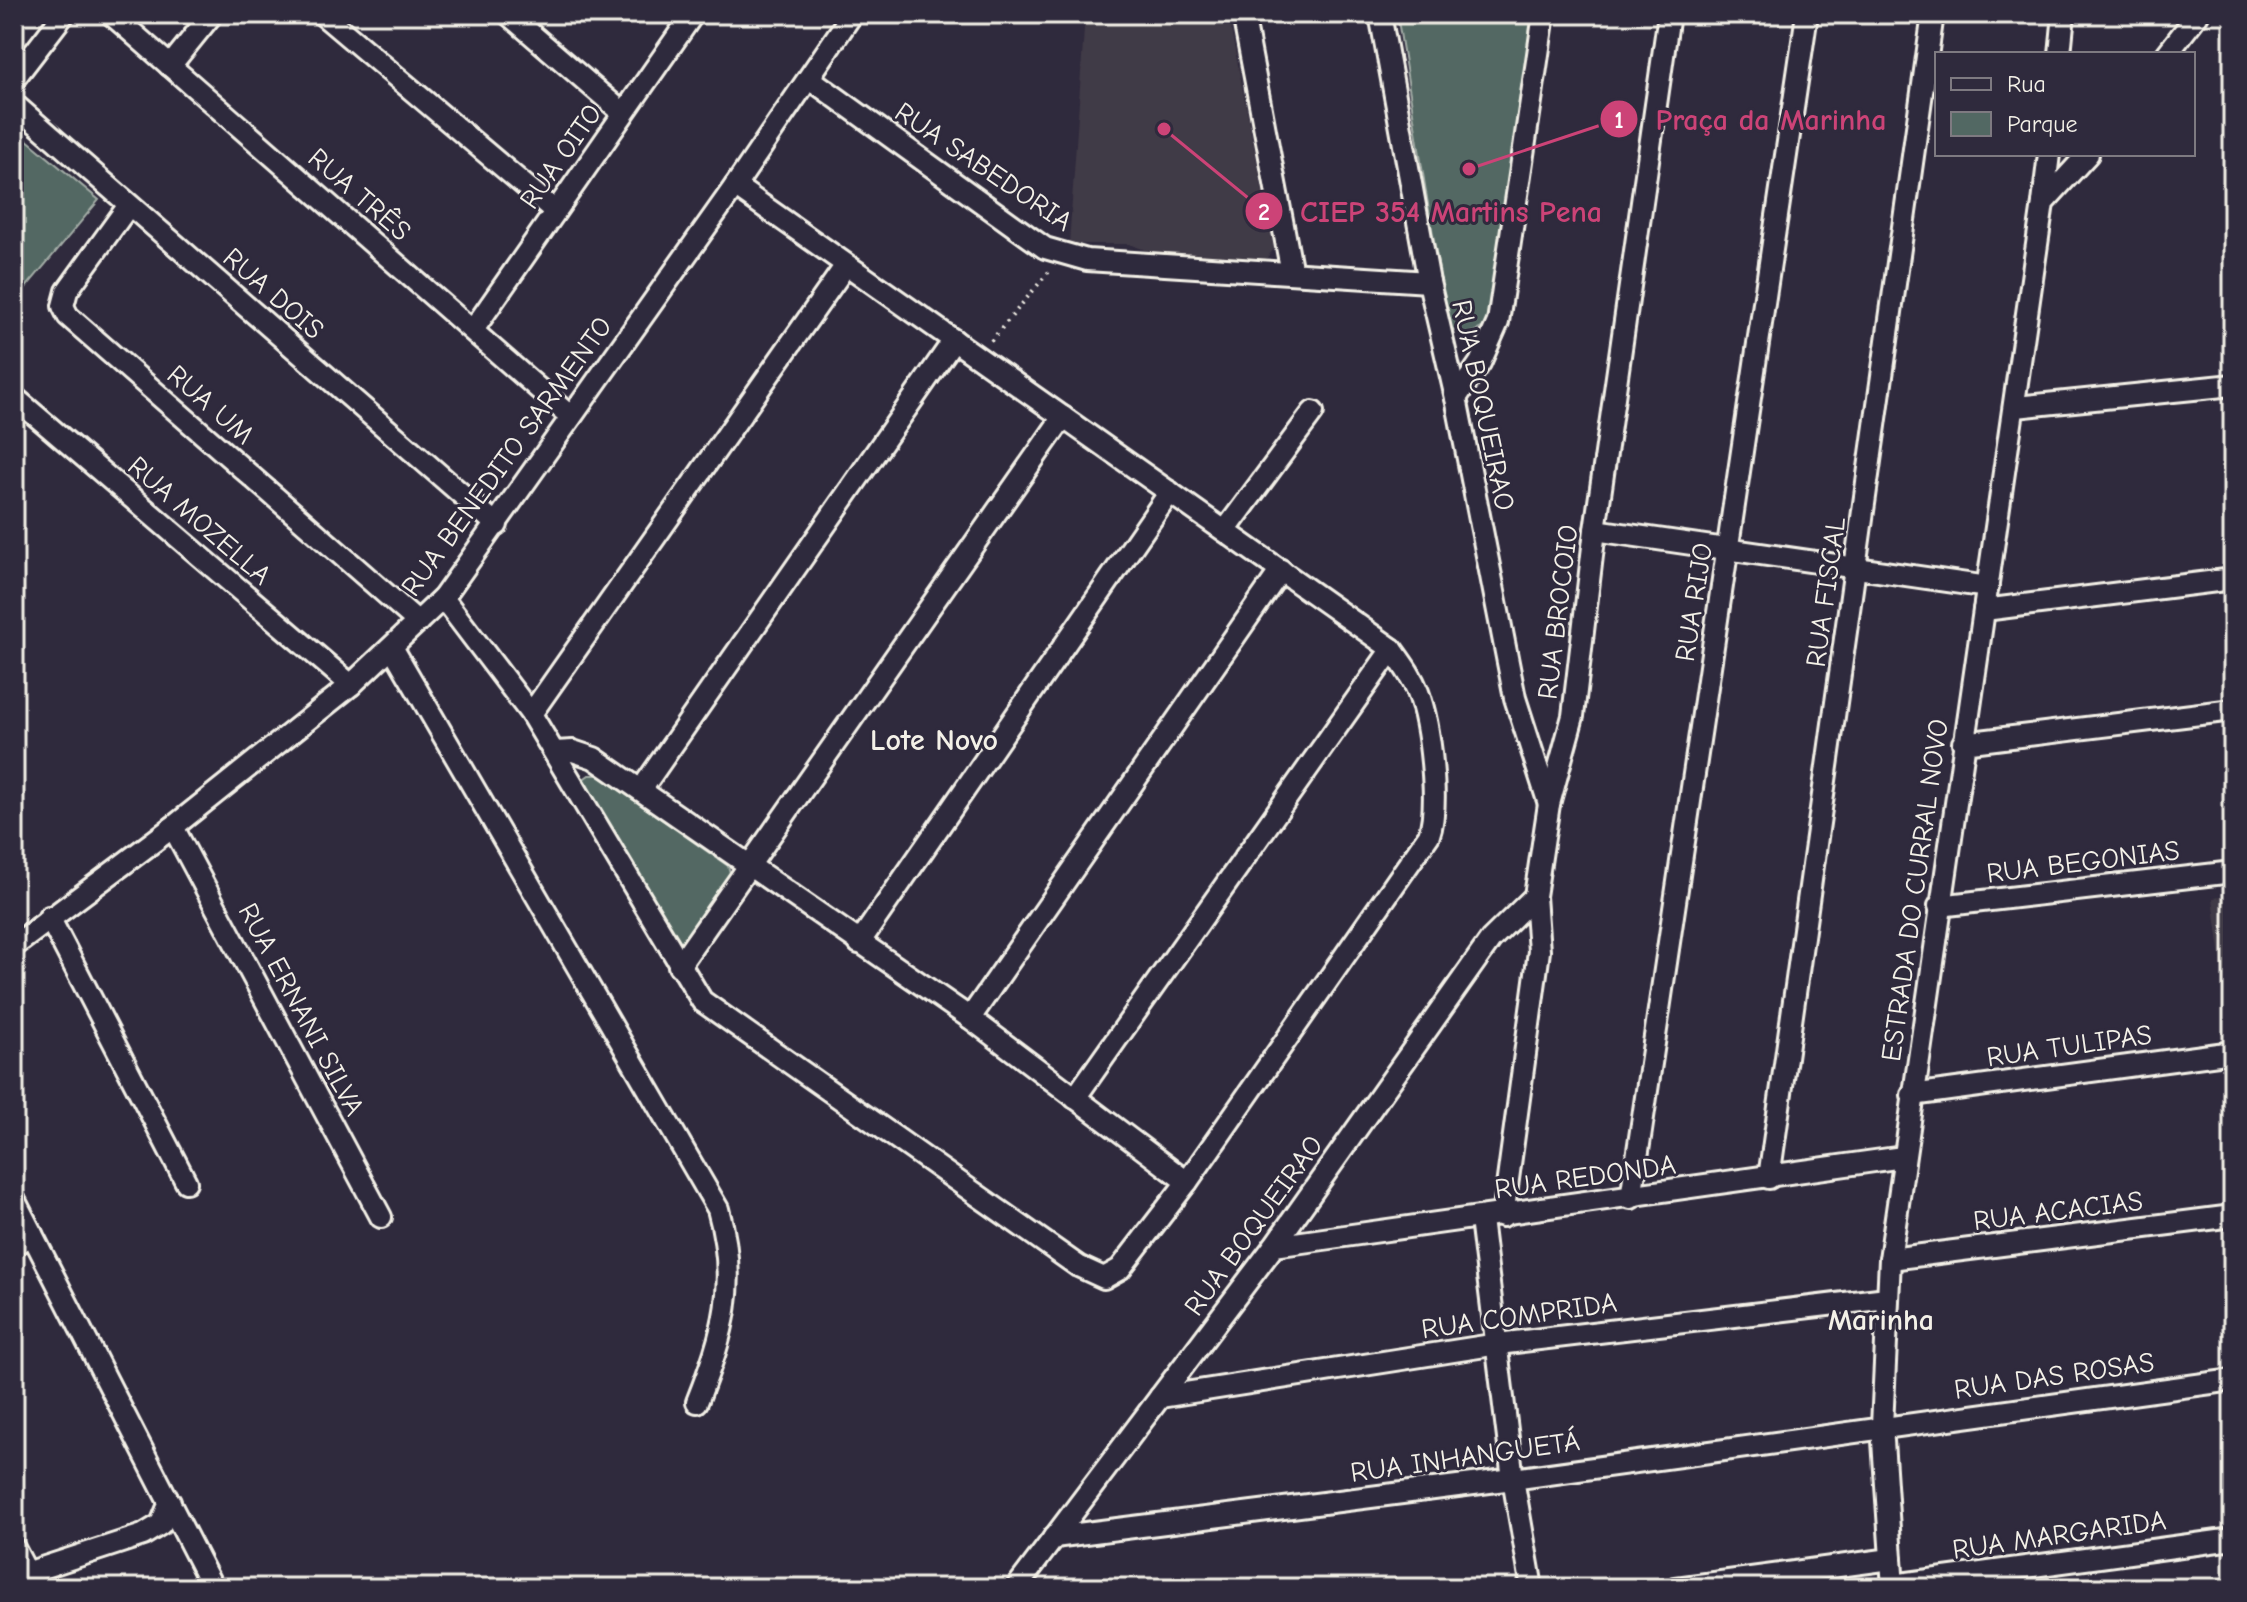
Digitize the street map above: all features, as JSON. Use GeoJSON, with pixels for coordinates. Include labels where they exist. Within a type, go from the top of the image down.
{"type":"FeatureCollection","features":[{"type":"Feature","properties":{"kind":"street"},"geometry":{"type":"LineString","coordinates":[[14,79],[64,14]]}},
{"type":"Feature","properties":{"kind":"street","name":"RUA TRÊS"},"geometry":{"type":"LineString","coordinates":[[111,14],[571,417]]}},
{"type":"Feature","properties":{"kind":"street"},"geometry":{"type":"LineString","coordinates":[[170,66],[212,14]]}},
{"type":"Feature","properties":{"kind":"street"},"geometry":{"type":"LineString","coordinates":[[322,14],[555,211]]}},
{"type":"Feature","properties":{"kind":"street","name":"RUA OITO"},"geometry":{"type":"LineString","coordinates":[[473,330],[693,14]]}},
{"type":"Feature","properties":{"kind":"street","name":"RUA BENEDITO SARMENTO"},"geometry":{"type":"LineString","coordinates":[[14,946],[173,827],[351,685],[443,598],[735,186],[852,14]]}},
{"type":"Feature","properties":{"kind":"street"},"geometry":{"type":"LineString","coordinates":[[1243,14],[1292,273]]}},
{"type":"Feature","properties":{"kind":"street","name":"RUA BOQUEIRAO"},"geometry":{"type":"LineString","coordinates":[[1380,14],[1429,282],[1456,398],[1515,698],[1549,804]]}},
{"type":"Feature","properties":{"kind":"street"},"geometry":{"type":"LineString","coordinates":[[1456,398],[1480,363],[1498,322],[1544,14]]}},
{"type":"Feature","properties":{"kind":"street","name":"RUA BROCOIO"},"geometry":{"type":"LineString","coordinates":[[1503,1216],[1539,951],[1535,896],[1549,804],[1573,716],[1595,530],[1669,14]]}},
{"type":"Feature","properties":{"kind":"street","name":"RUA RIJO"},"geometry":{"type":"LineString","coordinates":[[1631,1198],[1807,14]]}},
{"type":"Feature","properties":{"kind":"street","name":"RUA FISCAL"},"geometry":{"type":"LineString","coordinates":[[1769,1178],[1933,14]]}},
{"type":"Feature","properties":{"kind":"street"},"geometry":{"type":"LineString","coordinates":[[2060,52],[2064,14]]}},
{"type":"Feature","properties":{"kind":"street"},"geometry":{"type":"LineString","coordinates":[[2169,52],[2198,14]]}},
{"type":"Feature","properties":{"kind":"street"},"geometry":{"type":"LineString","coordinates":[[521,18],[623,113]]}},
{"type":"Feature","properties":{"kind":"street","name":"RUA SABEDORIA"},"geometry":{"type":"LineString","coordinates":[[809,78],[1028,236],[1064,255],[1087,260],[1429,282]]}},
{"type":"Feature","properties":{"kind":"street","name":"RUA DOIS"},"geometry":{"type":"LineString","coordinates":[[14,104],[497,525]]}},
{"type":"Feature","properties":{"kind":"street","name":"ESTRADA DO CURRAL NOVO"},"geometry":{"type":"LineString","coordinates":[[1893,1587],[1882,1426],[1890,1259],[1963,743],[2016,407],[2049,156]]}},
{"type":"Feature","properties":{"kind":"street"},"geometry":{"type":"LineString","coordinates":[[2043,203],[2086,156]]}},
{"type":"Feature","properties":{"kind":"street"},"geometry":{"type":"LineString","coordinates":[[443,598],[531,714],[692,989],[718,1013],[1093,1275],[1104,1278],[1120,1269],[1187,1182],[1429,835],[1435,819],[1435,793],[1420,696],[1392,649],[735,186]]}},
{"type":"Feature","properties":{"kind":"street","name":"RUA UM"},"geometry":{"type":"LineString","coordinates":[[129,205],[67,291],[63,306],[68,316],[418,622]]}},
{"type":"Feature","properties":{"kind":"street"},"geometry":{"type":"LineString","coordinates":[[531,714],[846,265]]}},
{"type":"Feature","properties":{"kind":"street"},"geometry":{"type":"LineString","coordinates":[[641,790],[954,340]]}},
{"type":"Feature","properties":{"kind":"street"},"geometry":{"type":"LineString","coordinates":[[2016,407],[2233,385]]}},
{"type":"Feature","properties":{"kind":"street","name":"RUA MOZELLA"},"geometry":{"type":"LineString","coordinates":[[14,397],[351,685]]}},
{"type":"Feature","properties":{"kind":"street"},"geometry":{"type":"LineString","coordinates":[[1225,531],[1313,412]]}},
{"type":"Feature","properties":{"kind":"street"},"geometry":{"type":"LineString","coordinates":[[679,966],[1063,417]]}},
{"type":"Feature","properties":{"kind":"street"},"geometry":{"type":"LineString","coordinates":[[859,943],[1170,492]]}},
{"type":"Feature","properties":{"kind":"street"},"geometry":{"type":"LineString","coordinates":[[1595,530],[1988,587]]}},
{"type":"Feature","properties":{"kind":"street"},"geometry":{"type":"LineString","coordinates":[[970,1018],[1281,570]]}},
{"type":"Feature","properties":{"kind":"street"},"geometry":{"type":"LineString","coordinates":[[1984,610],[2233,579]]}},
{"type":"Feature","properties":{"kind":"street"},"geometry":{"type":"LineString","coordinates":[[392,647],[718,1209],[729,1249],[729,1293],[720,1344],[697,1402]]}},
{"type":"Feature","properties":{"kind":"street"},"geometry":{"type":"LineString","coordinates":[[1075,1098],[1392,649]]}},
{"type":"Feature","properties":{"kind":"street"},"geometry":{"type":"LineString","coordinates":[[1963,743],[2233,710]]}},
{"type":"Feature","properties":{"kind":"street"},"geometry":{"type":"LineString","coordinates":[[555,752],[573,751],[594,758],[970,1018],[1187,1182]]}},
{"type":"Feature","properties":{"kind":"street","name":"RUA ERNANI SILVA"},"geometry":{"type":"LineString","coordinates":[[173,827],[381,1217]]}},
{"type":"Feature","properties":{"kind":"street","name":"RUA BEGONIAS"},"geometry":{"type":"LineString","coordinates":[[1939,906],[2233,872]]}},
{"type":"Feature","properties":{"kind":"street","name":"RUA BOQUEIRAO"},"geometry":{"type":"LineString","coordinates":[[1016,1588],[1274,1246],[1491,939],[1535,896]]}},
{"type":"Feature","properties":{"kind":"street"},"geometry":{"type":"LineString","coordinates":[[49,917],[186,1182]]}},
{"type":"Feature","properties":{"kind":"street","name":"RUA TULIPAS"},"geometry":{"type":"LineString","coordinates":[[1912,1095],[2233,1052]]}},
{"type":"Feature","properties":{"kind":"street","name":"RUA REDONDA"},"geometry":{"type":"LineString","coordinates":[[1274,1246],[1631,1198],[1903,1157]]}},
{"type":"Feature","properties":{"kind":"street"},"geometry":{"type":"LineString","coordinates":[[14,1199],[23,1240],[170,1502],[213,1588]]}},
{"type":"Feature","properties":{"kind":"street","name":"RUA ACACIAS"},"geometry":{"type":"LineString","coordinates":[[1890,1259],[2233,1216]]}},
{"type":"Feature","properties":{"kind":"street"},"geometry":{"type":"LineString","coordinates":[[1481,1219],[1513,1479],[1532,1588]]}},
{"type":"Feature","properties":{"kind":"street","name":"RUA COMPRIDA"},"geometry":{"type":"LineString","coordinates":[[1160,1397],[1498,1344],[1887,1298]]}},
{"type":"Feature","properties":{"kind":"street","name":"RUA DAS ROSAS"},"geometry":{"type":"LineString","coordinates":[[1882,1426],[2233,1380]]}},
{"type":"Feature","properties":{"kind":"street","name":"RUA INHANGUETÁ"},"geometry":{"type":"LineString","coordinates":[[1054,1537],[1513,1479],[1882,1426]]}},
{"type":"Feature","properties":{"kind":"street"},"geometry":{"type":"LineString","coordinates":[[14,1548],[25,1579],[143,1535],[161,1524],[170,1502]]}},
{"type":"Feature","properties":{"kind":"street","name":"RUA MARGARIDA"},"geometry":{"type":"LineString","coordinates":[[1893,1587],[2233,1539]]}},
{"type":"Feature","properties":{"kind":"street"},"geometry":{"type":"LineString","coordinates":[[1676,1588],[1891,1559]]}},
{"type":"Feature","properties":{"kind":"path"},"geometry":{"type":"LineString","coordinates":[[978,357],[1064,255]]}},
{"type":"Feature","properties":{"kind":"shaded area"},"geometry":{"type":"Polygon","coordinates":[[[1228,14],[1274,249],[1265,260],[1153,253],[1129,244],[1069,244],[1085,15],[1228,14]]]}},
{"type":"Feature","properties":{"kind":"shaded area"},"geometry":{"type":"Polygon","coordinates":[[[2233,896],[2233,1037],[2231,1037],[2213,898],[2233,896]]]}},
{"type":"Feature","properties":{"kind":"green space"},"geometry":{"type":"Polygon","coordinates":[[[1397,14],[1543,14],[1488,325],[1466,336],[1448,327],[1397,14]]]}},
{"type":"Feature","properties":{"kind":"green space"},"geometry":{"type":"Polygon","coordinates":[[[14,129],[99,200],[14,302],[14,129]]]}},
{"type":"Feature","properties":{"kind":"green space"},"geometry":{"type":"Polygon","coordinates":[[[589,775],[598,775],[728,866],[731,876],[687,941],[676,944],[582,780],[589,775]]]}},
{"type":"Feature","properties":{"kind":"place","name":"CIEP 354 Martins Pena"},"geometry":{"type":"Point","coordinates":[1164,129]}},
{"type":"Feature","properties":{"kind":"place","name":"Praça da Marinha"},"geometry":{"type":"Point","coordinates":[1469,169]}},
{"type":"Feature","properties":{"kind":"district","name":"Lote Novo"},"geometry":{"type":"Point","coordinates":[934,740]}},
{"type":"Feature","properties":{"kind":"district","name":"Marinha"},"geometry":{"type":"Point","coordinates":[1881,1320]}}]}
